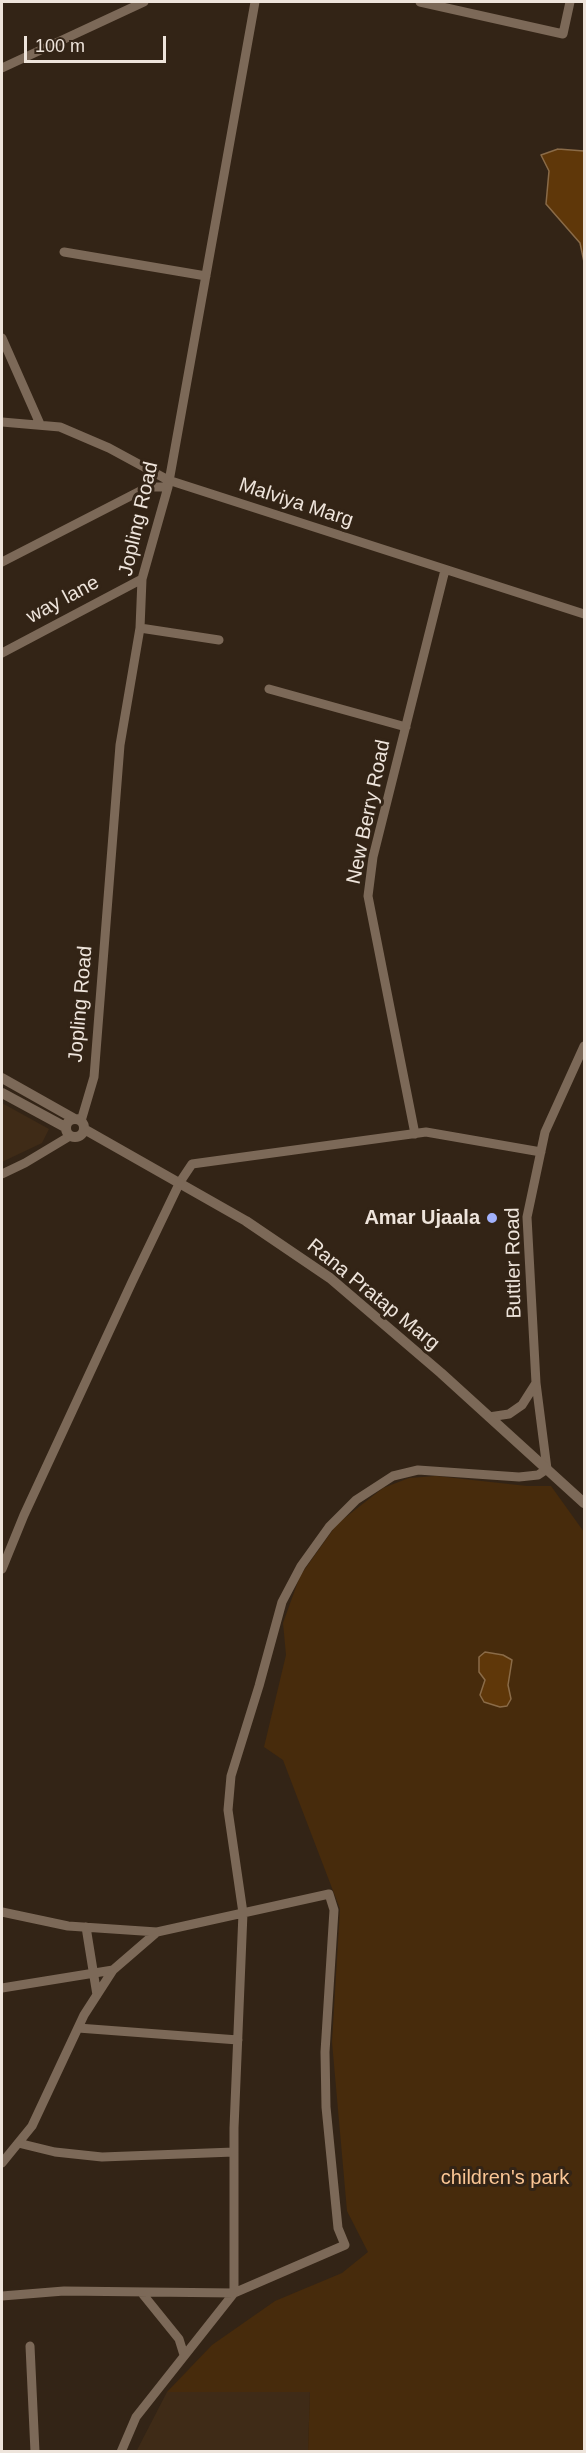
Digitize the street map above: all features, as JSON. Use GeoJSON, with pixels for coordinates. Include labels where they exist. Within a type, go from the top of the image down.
{"type":"FeatureCollection","features":[{"type":"Feature","properties":{"kind":"street"},"geometry":{"type":"LineString","coordinates":[[2,68],[144,2]]}},
{"type":"Feature","properties":{"kind":"street","name":"Jopling Road"},"geometry":{"type":"LineString","coordinates":[[79,1123],[94,1077],[120,745],[140,628],[142,579],[168,483],[255,2]]}},
{"type":"Feature","properties":{"kind":"street"},"geometry":{"type":"LineString","coordinates":[[420,2],[563,34],[570,2]]}},
{"type":"Feature","properties":{"kind":"street"},"geometry":{"type":"LineString","coordinates":[[64,252],[206,276]]}},
{"type":"Feature","properties":{"kind":"street"},"geometry":{"type":"LineString","coordinates":[[2,339],[40,424]]}},
{"type":"Feature","properties":{"kind":"street","name":"Malviya Marg"},"geometry":{"type":"LineString","coordinates":[[2,422],[60,427],[109,448],[168,483],[585,614]]}},
{"type":"Feature","properties":{"kind":"street"},"geometry":{"type":"LineString","coordinates":[[2,562],[148,487],[168,483]]}},
{"type":"Feature","properties":{"kind":"street","name":"New Berry Road"},"geometry":{"type":"LineString","coordinates":[[415,1134],[368,896],[373,857],[445,570]]}},
{"type":"Feature","properties":{"kind":"street","name":"way lane"},"geometry":{"type":"LineString","coordinates":[[2,653],[142,579]]}},
{"type":"Feature","properties":{"kind":"street"},"geometry":{"type":"LineString","coordinates":[[140,628],[219,640]]}},
{"type":"Feature","properties":{"kind":"street"},"geometry":{"type":"LineString","coordinates":[[269,689],[406,727]]}},
{"type":"Feature","properties":{"kind":"street","name":"Buttler Road"},"geometry":{"type":"LineString","coordinates":[[547,1469],[536,1383],[527,1217],[545,1132],[585,1046]]}},
{"type":"Feature","properties":{"kind":"street","name":"Rana Pratap Marg"},"geometry":{"type":"LineString","coordinates":[[2,1078],[180,1182],[330,1278],[585,1503]]}},
{"type":"Feature","properties":{"kind":"street"},"geometry":{"type":"LineString","coordinates":[[2,1093],[67,1132],[79,1136],[79,1123]]}},
{"type":"Feature","properties":{"kind":"street"},"geometry":{"type":"LineString","coordinates":[[2,1174],[25,1163],[79,1123]]}},
{"type":"Feature","properties":{"kind":"street"},"geometry":{"type":"LineString","coordinates":[[2,1569],[24,1515],[180,1182],[192,1164],[426,1132],[541,1152]]}},
{"type":"Feature","properties":{"kind":"street"},"geometry":{"type":"LineString","coordinates":[[489,1417],[509,1414],[522,1405],[536,1383]]}},
{"type":"Feature","properties":{"kind":"street"},"geometry":{"type":"LineString","coordinates":[[121,2451],[136,2417],[234,2293],[234,2152],[243,1913],[228,1810],[231,1776],[260,1686],[282,1602],[301,1566],[329,1527],[356,1500],[393,1476],[418,1470],[519,1477],[538,1475],[547,1469]]}},
{"type":"Feature","properties":{"kind":"street"},"geometry":{"type":"LineString","coordinates":[[2,1911],[86,1927],[157,1932],[329,1894],[334,1910],[325,2052],[326,2107],[338,2228],[345,2245],[234,2293],[64,2291],[2,2296]]}},
{"type":"Feature","properties":{"kind":"street"},"geometry":{"type":"LineString","coordinates":[[86,1927],[97,1995]]}},
{"type":"Feature","properties":{"kind":"street"},"geometry":{"type":"LineString","coordinates":[[2,2163],[32,2126],[78,2028],[113,1970],[157,1932]]}},
{"type":"Feature","properties":{"kind":"street"},"geometry":{"type":"LineString","coordinates":[[2,1988],[113,1970]]}},
{"type":"Feature","properties":{"kind":"street"},"geometry":{"type":"LineString","coordinates":[[78,2028],[238,2040]]}},
{"type":"Feature","properties":{"kind":"street"},"geometry":{"type":"LineString","coordinates":[[18,2143],[55,2152],[102,2157],[234,2152]]}},
{"type":"Feature","properties":{"kind":"street"},"geometry":{"type":"LineString","coordinates":[[141,2292],[179,2339],[184,2355]]}},
{"type":"Feature","properties":{"kind":"street"},"geometry":{"type":"LineString","coordinates":[[30,2346],[35,2451]]}},
{"type":"Feature","properties":{"kind":"shaded area"},"geometry":{"type":"Polygon","coordinates":[[[558,149],[584,151],[584,262],[580,243],[546,204],[549,171],[541,155],[558,149]]]}},
{"type":"Feature","properties":{"kind":"shaded area"},"geometry":{"type":"Polygon","coordinates":[[[2,1103],[49,1129],[42,1143],[2,1162],[2,1103]]]}},
{"type":"Feature","properties":{"kind":"shaded area"},"geometry":{"type":"Polygon","coordinates":[[[485,1652],[503,1655],[512,1660],[508,1685],[511,1699],[507,1706],[500,1707],[484,1702],[480,1695],[485,1680],[479,1672],[479,1657],[485,1652]]]}},
{"type":"Feature","properties":{"kind":"shaded area"},"geometry":{"type":"Polygon","coordinates":[[[167,2392],[310,2392],[308,2451],[136,2452],[167,2392]]]}},
{"type":"Feature","properties":{"kind":"green space","name":"children's park"},"geometry":{"type":"Polygon","coordinates":[[[436,1476],[527,1486],[551,1486],[584,1532],[584,2451],[308,2451],[310,2392],[167,2392],[212,2345],[275,2301],[342,2273],[368,2252],[347,2211],[332,2042],[340,1909],[283,1760],[264,1747],[286,1655],[283,1623],[300,1576],[337,1524],[383,1488],[409,1478],[436,1476]]]}},
{"type":"Feature","properties":{"kind":"place","name":"Amar Ujaala"},"geometry":{"type":"Point","coordinates":[492,1218]}}]}
